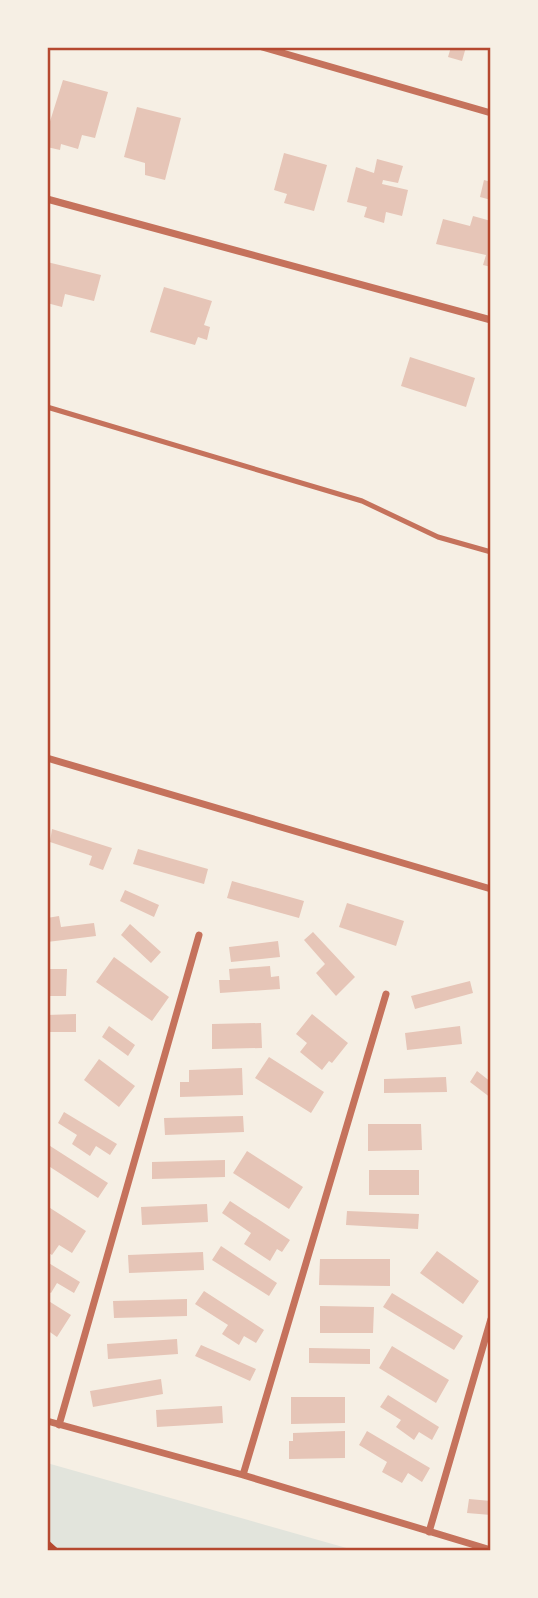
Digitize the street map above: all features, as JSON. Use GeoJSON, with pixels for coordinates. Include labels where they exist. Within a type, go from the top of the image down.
{"type":"FeatureCollection","features":[{"type":"Feature","properties":{"kind":"street"},"geometry":{"type":"LineString","coordinates":[[262,47],[491,113]]}},
{"type":"Feature","properties":{"kind":"street"},"geometry":{"type":"LineString","coordinates":[[47,199],[491,320]]}},
{"type":"Feature","properties":{"kind":"street"},"geometry":{"type":"LineString","coordinates":[[47,758],[491,889]]}},
{"type":"Feature","properties":{"kind":"street"},"geometry":{"type":"LineString","coordinates":[[59,1425],[199,935]]}},
{"type":"Feature","properties":{"kind":"street"},"geometry":{"type":"LineString","coordinates":[[243,1475],[386,994]]}},
{"type":"Feature","properties":{"kind":"street"},"geometry":{"type":"LineString","coordinates":[[429,1532],[491,1319]]}},
{"type":"Feature","properties":{"kind":"street"},"geometry":{"type":"LineString","coordinates":[[47,1421],[243,1475],[491,1550]]}},
{"type":"Feature","properties":{"kind":"lane"},"geometry":{"type":"LineString","coordinates":[[47,407],[362,500],[438,537],[491,552]]}},
{"type":"Feature","properties":{"kind":"path"},"geometry":{"type":"LineString","coordinates":[[47,1542],[57,1551]]}},
{"type":"Feature","properties":{"kind":"shaded area"},"geometry":{"type":"Polygon","coordinates":[[[47,1463],[357,1551],[47,1551],[47,1463]]]}},
{"type":"Feature","properties":{"kind":"building"},"geometry":{"type":"Polygon","coordinates":[[[451,47],[466,47],[462,61],[448,57],[451,47]]]}},
{"type":"Feature","properties":{"kind":"building"},"geometry":{"type":"Polygon","coordinates":[[[63,80],[108,92],[95,138],[82,135],[78,149],[61,144],[60,150],[47,147],[47,131],[63,80]]]}},
{"type":"Feature","properties":{"kind":"building"},"geometry":{"type":"Polygon","coordinates":[[[137,107],[181,118],[165,180],[145,175],[145,163],[124,157],[137,107]]]}},
{"type":"Feature","properties":{"kind":"building"},"geometry":{"type":"Polygon","coordinates":[[[284,153],[327,165],[314,211],[284,203],[287,194],[274,190],[284,153]]]}},
{"type":"Feature","properties":{"kind":"building"},"geometry":{"type":"Polygon","coordinates":[[[377,159],[403,166],[398,183],[383,180],[382,184],[408,190],[402,216],[386,212],[384,223],[364,217],[367,207],[347,202],[356,167],[374,173],[377,159]]]}},
{"type":"Feature","properties":{"kind":"building"},"geometry":{"type":"Polygon","coordinates":[[[484,180],[491,182],[491,200],[480,197],[484,180]]]}},
{"type":"Feature","properties":{"kind":"building"},"geometry":{"type":"Polygon","coordinates":[[[473,216],[491,221],[491,267],[483,265],[486,255],[436,244],[443,219],[470,226],[473,216]]]}},
{"type":"Feature","properties":{"kind":"building"},"geometry":{"type":"Polygon","coordinates":[[[47,262],[101,275],[94,301],[65,294],[62,307],[47,303],[47,262]]]}},
{"type":"Feature","properties":{"kind":"building"},"geometry":{"type":"Polygon","coordinates":[[[164,287],[212,301],[204,325],[210,327],[207,340],[198,337],[195,345],[150,332],[164,287]]]}},
{"type":"Feature","properties":{"kind":"building"},"geometry":{"type":"Polygon","coordinates":[[[410,357],[475,378],[466,407],[401,386],[410,357]]]}},
{"type":"Feature","properties":{"kind":"building"},"geometry":{"type":"Polygon","coordinates":[[[52,829],[112,848],[103,870],[89,865],[92,856],[50,842],[52,829]]]}},
{"type":"Feature","properties":{"kind":"building"},"geometry":{"type":"Polygon","coordinates":[[[138,849],[208,869],[204,884],[133,864],[138,849]]]}},
{"type":"Feature","properties":{"kind":"building"},"geometry":{"type":"Polygon","coordinates":[[[232,881],[304,901],[299,918],[227,898],[232,881]]]}},
{"type":"Feature","properties":{"kind":"building"},"geometry":{"type":"Polygon","coordinates":[[[125,890],[159,905],[154,917],[120,901],[125,890]]]}},
{"type":"Feature","properties":{"kind":"building"},"geometry":{"type":"Polygon","coordinates":[[[347,903],[404,921],[396,946],[339,927],[347,903]]]}},
{"type":"Feature","properties":{"kind":"building"},"geometry":{"type":"Polygon","coordinates":[[[59,916],[61,927],[94,923],[96,936],[47,942],[47,918],[59,916]]]}},
{"type":"Feature","properties":{"kind":"building"},"geometry":{"type":"Polygon","coordinates":[[[130,924],[161,952],[151,963],[121,935],[130,924]]]}},
{"type":"Feature","properties":{"kind":"building"},"geometry":{"type":"Polygon","coordinates":[[[313,932],[355,977],[336,996],[316,973],[325,964],[304,940],[313,932]]]}},
{"type":"Feature","properties":{"kind":"building"},"geometry":{"type":"Polygon","coordinates":[[[278,941],[280,957],[231,962],[229,947],[278,941]]]}},
{"type":"Feature","properties":{"kind":"building"},"geometry":{"type":"Polygon","coordinates":[[[114,957],[169,997],[152,1021],[96,982],[114,957]]]}},
{"type":"Feature","properties":{"kind":"building"},"geometry":{"type":"Polygon","coordinates":[[[47,961],[50,961],[50,969],[67,969],[66,996],[47,996],[47,961]]]}},
{"type":"Feature","properties":{"kind":"building"},"geometry":{"type":"Polygon","coordinates":[[[270,966],[271,977],[279,976],[280,989],[220,993],[219,980],[230,980],[229,969],[270,966]]]}},
{"type":"Feature","properties":{"kind":"building"},"geometry":{"type":"Polygon","coordinates":[[[470,981],[473,993],[415,1009],[411,996],[470,981]]]}},
{"type":"Feature","properties":{"kind":"building"},"geometry":{"type":"Polygon","coordinates":[[[76,1014],[76,1032],[47,1032],[47,1015],[76,1014]]]}},
{"type":"Feature","properties":{"kind":"building"},"geometry":{"type":"Polygon","coordinates":[[[312,1014],[348,1043],[332,1063],[329,1061],[322,1070],[300,1052],[307,1043],[296,1034],[312,1014]]]}},
{"type":"Feature","properties":{"kind":"building"},"geometry":{"type":"Polygon","coordinates":[[[261,1023],[262,1048],[212,1049],[212,1024],[261,1023]]]}},
{"type":"Feature","properties":{"kind":"building"},"geometry":{"type":"Polygon","coordinates":[[[109,1026],[135,1045],[128,1056],[102,1037],[109,1026]]]}},
{"type":"Feature","properties":{"kind":"building"},"geometry":{"type":"Polygon","coordinates":[[[460,1026],[462,1044],[407,1050],[405,1033],[460,1026]]]}},
{"type":"Feature","properties":{"kind":"building"},"geometry":{"type":"Polygon","coordinates":[[[269,1057],[324,1092],[311,1113],[255,1078],[269,1057]]]}},
{"type":"Feature","properties":{"kind":"building"},"geometry":{"type":"Polygon","coordinates":[[[99,1059],[135,1086],[119,1107],[84,1080],[99,1059]]]}},
{"type":"Feature","properties":{"kind":"building"},"geometry":{"type":"Polygon","coordinates":[[[242,1068],[243,1095],[180,1097],[180,1082],[189,1082],[189,1070],[242,1068]]]}},
{"type":"Feature","properties":{"kind":"building"},"geometry":{"type":"Polygon","coordinates":[[[477,1071],[491,1082],[491,1098],[470,1082],[477,1071]]]}},
{"type":"Feature","properties":{"kind":"building"},"geometry":{"type":"Polygon","coordinates":[[[446,1077],[447,1092],[384,1093],[384,1079],[446,1077]]]}},
{"type":"Feature","properties":{"kind":"building"},"geometry":{"type":"Polygon","coordinates":[[[64,1112],[117,1144],[110,1155],[96,1146],[90,1156],[72,1144],[77,1135],[58,1123],[64,1112]]]}},
{"type":"Feature","properties":{"kind":"building"},"geometry":{"type":"Polygon","coordinates":[[[243,1116],[244,1132],[165,1135],[164,1118],[243,1116]]]}},
{"type":"Feature","properties":{"kind":"building"},"geometry":{"type":"Polygon","coordinates":[[[368,1124],[421,1124],[422,1150],[368,1151],[368,1124]]]}},
{"type":"Feature","properties":{"kind":"building"},"geometry":{"type":"Polygon","coordinates":[[[47,1144],[108,1183],[98,1198],[47,1165],[47,1144]]]}},
{"type":"Feature","properties":{"kind":"building"},"geometry":{"type":"Polygon","coordinates":[[[247,1151],[303,1187],[289,1209],[233,1173],[247,1151]]]}},
{"type":"Feature","properties":{"kind":"building"},"geometry":{"type":"Polygon","coordinates":[[[225,1160],[225,1177],[152,1179],[152,1162],[225,1160]]]}},
{"type":"Feature","properties":{"kind":"building"},"geometry":{"type":"Polygon","coordinates":[[[369,1170],[419,1170],[419,1195],[369,1195],[369,1170]]]}},
{"type":"Feature","properties":{"kind":"building"},"geometry":{"type":"Polygon","coordinates":[[[230,1201],[290,1240],[282,1252],[277,1249],[270,1261],[244,1244],[251,1233],[222,1213],[230,1201]]]}},
{"type":"Feature","properties":{"kind":"building"},"geometry":{"type":"Polygon","coordinates":[[[207,1204],[208,1222],[142,1225],[141,1207],[207,1204]]]}},
{"type":"Feature","properties":{"kind":"building"},"geometry":{"type":"Polygon","coordinates":[[[47,1206],[86,1231],[72,1253],[59,1245],[52,1255],[47,1252],[47,1206]]]}},
{"type":"Feature","properties":{"kind":"building"},"geometry":{"type":"Polygon","coordinates":[[[347,1211],[419,1214],[418,1229],[346,1225],[347,1211]]]}},
{"type":"Feature","properties":{"kind":"building"},"geometry":{"type":"Polygon","coordinates":[[[221,1246],[277,1283],[269,1296],[212,1260],[221,1246]]]}},
{"type":"Feature","properties":{"kind":"building"},"geometry":{"type":"Polygon","coordinates":[[[437,1251],[479,1281],[463,1304],[420,1273],[437,1251]]]}},
{"type":"Feature","properties":{"kind":"building"},"geometry":{"type":"Polygon","coordinates":[[[203,1252],[204,1270],[129,1273],[128,1255],[203,1252]]]}},
{"type":"Feature","properties":{"kind":"building"},"geometry":{"type":"Polygon","coordinates":[[[320,1259],[390,1259],[390,1286],[319,1285],[320,1259]]]}},
{"type":"Feature","properties":{"kind":"building"},"geometry":{"type":"Polygon","coordinates":[[[47,1262],[80,1282],[74,1293],[57,1283],[51,1293],[47,1291],[47,1262]]]}},
{"type":"Feature","properties":{"kind":"building"},"geometry":{"type":"Polygon","coordinates":[[[204,1291],[264,1330],[256,1343],[244,1336],[239,1345],[222,1334],[228,1325],[195,1304],[204,1291]]]}},
{"type":"Feature","properties":{"kind":"building"},"geometry":{"type":"Polygon","coordinates":[[[392,1293],[463,1336],[454,1350],[383,1307],[392,1293]]]}},
{"type":"Feature","properties":{"kind":"building"},"geometry":{"type":"Polygon","coordinates":[[[187,1299],[187,1316],[114,1318],[113,1301],[187,1299]]]}},
{"type":"Feature","properties":{"kind":"building"},"geometry":{"type":"Polygon","coordinates":[[[47,1300],[71,1315],[57,1337],[47,1330],[47,1300]]]}},
{"type":"Feature","properties":{"kind":"building"},"geometry":{"type":"Polygon","coordinates":[[[320,1306],[374,1307],[373,1333],[320,1333],[320,1306]]]}},
{"type":"Feature","properties":{"kind":"building"},"geometry":{"type":"Polygon","coordinates":[[[177,1339],[178,1354],[108,1359],[107,1344],[177,1339]]]}},
{"type":"Feature","properties":{"kind":"building"},"geometry":{"type":"Polygon","coordinates":[[[201,1345],[256,1369],[250,1381],[195,1356],[201,1345]]]}},
{"type":"Feature","properties":{"kind":"building"},"geometry":{"type":"Polygon","coordinates":[[[392,1346],[449,1380],[436,1403],[379,1368],[392,1346]]]}},
{"type":"Feature","properties":{"kind":"building"},"geometry":{"type":"Polygon","coordinates":[[[309,1348],[370,1349],[370,1364],[309,1363],[309,1348]]]}},
{"type":"Feature","properties":{"kind":"building"},"geometry":{"type":"Polygon","coordinates":[[[161,1379],[163,1394],[93,1407],[90,1391],[161,1379]]]}},
{"type":"Feature","properties":{"kind":"building"},"geometry":{"type":"Polygon","coordinates":[[[388,1395],[439,1427],[432,1440],[419,1432],[414,1440],[396,1427],[401,1420],[380,1407],[388,1395]]]}},
{"type":"Feature","properties":{"kind":"building"},"geometry":{"type":"Polygon","coordinates":[[[291,1397],[345,1397],[345,1423],[291,1424],[291,1397]]]}},
{"type":"Feature","properties":{"kind":"building"},"geometry":{"type":"Polygon","coordinates":[[[222,1406],[223,1423],[157,1427],[156,1410],[222,1406]]]}},
{"type":"Feature","properties":{"kind":"building"},"geometry":{"type":"Polygon","coordinates":[[[345,1431],[345,1458],[289,1459],[289,1441],[293,1441],[293,1433],[345,1431]]]}},
{"type":"Feature","properties":{"kind":"building"},"geometry":{"type":"Polygon","coordinates":[[[367,1431],[430,1468],[422,1482],[408,1473],[402,1483],[382,1472],[387,1462],[359,1445],[367,1431]]]}},
{"type":"Feature","properties":{"kind":"building"},"geometry":{"type":"Polygon","coordinates":[[[469,1499],[491,1501],[491,1515],[467,1513],[469,1499]]]}}]}
